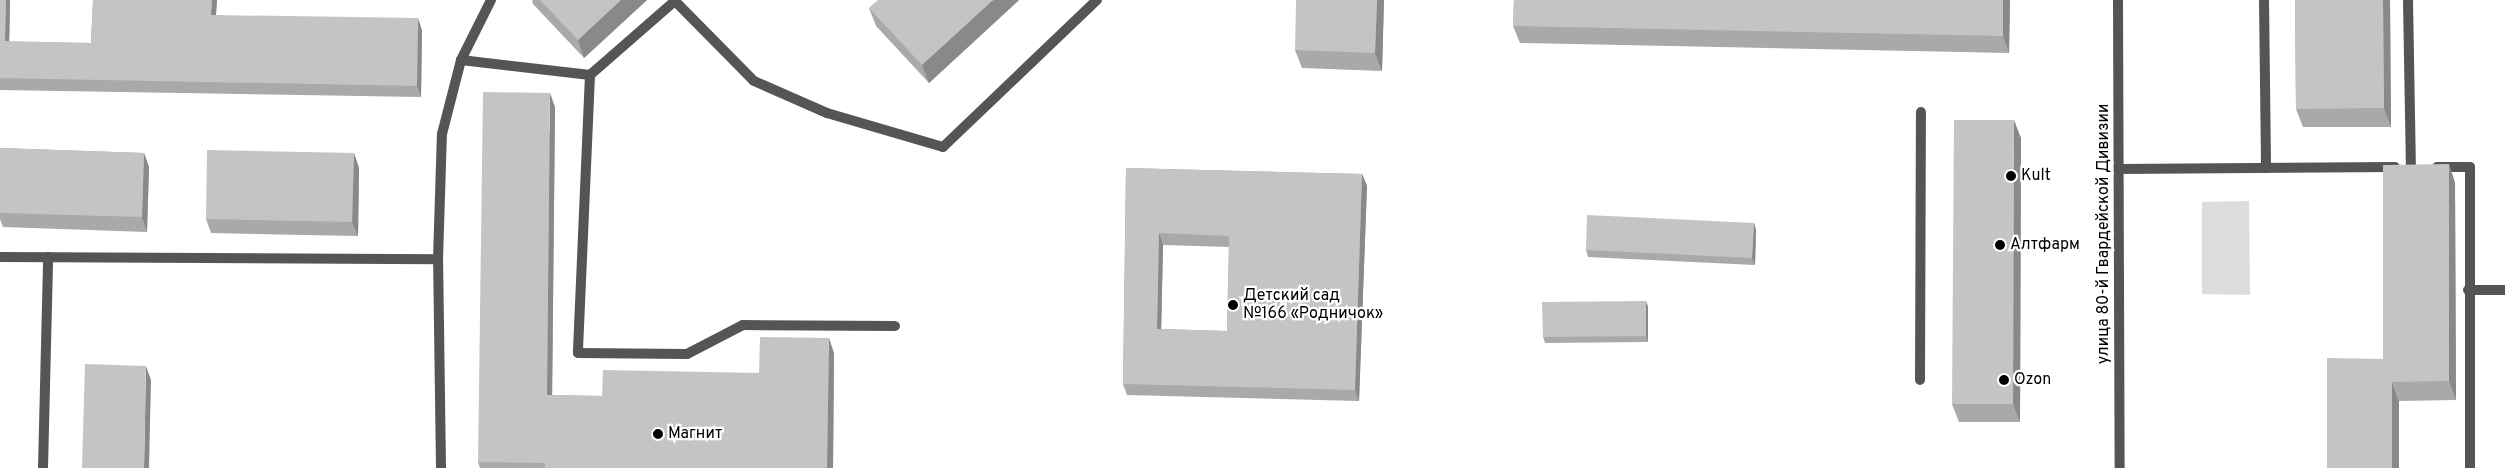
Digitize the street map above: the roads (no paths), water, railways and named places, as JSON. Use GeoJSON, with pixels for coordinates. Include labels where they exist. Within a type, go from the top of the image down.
{"type":"FeatureCollection","features":[{"type":"Feature","properties":{"kind":"street"},"geometry":{"type":"LineString","coordinates":[[441,468],[438,259],[442,134],[461,60],[490,0]]}},
{"type":"Feature","properties":{"kind":"street"},"geometry":{"type":"LineString","coordinates":[[895,326],[743,325],[687,354],[578,353],[590,75],[675,1],[754,81],[827,113],[943,147],[1097,0]]}},
{"type":"Feature","properties":{"kind":"street","name":"улица 80-й Гвардейской Дивизии"},"geometry":{"type":"LineString","coordinates":[[2118,0],[2120,468]]}},
{"type":"Feature","properties":{"kind":"street"},"geometry":{"type":"LineString","coordinates":[[2264,0],[2266,168]]}},
{"type":"Feature","properties":{"kind":"street"},"geometry":{"type":"LineString","coordinates":[[2408,0],[2411,167]]}},
{"type":"Feature","properties":{"kind":"street"},"geometry":{"type":"LineString","coordinates":[[461,60],[590,75]]}},
{"type":"Feature","properties":{"kind":"street"},"geometry":{"type":"LineString","coordinates":[[1920,380],[1921,112]]}},
{"type":"Feature","properties":{"kind":"street"},"geometry":{"type":"LineString","coordinates":[[2118,169],[2470,167],[2468,290],[2470,468]]}},
{"type":"Feature","properties":{"kind":"street"},"geometry":{"type":"LineString","coordinates":[[0,257],[438,259]]}},
{"type":"Feature","properties":{"kind":"street"},"geometry":{"type":"LineString","coordinates":[[43,468],[48,257]]}},
{"type":"Feature","properties":{"kind":"street"},"geometry":{"type":"LineString","coordinates":[[2468,290],[2505,290]]}},
{"type":"Feature","properties":{"kind":"place","name":"Kult"},"geometry":{"type":"Point","coordinates":[2011,176]}},
{"type":"Feature","properties":{"kind":"place","name":"Алтфарм"},"geometry":{"type":"Point","coordinates":[2000,245]}},
{"type":"Feature","properties":{"kind":"place","name":"Детский сад №166 «Родничок»"},"geometry":{"type":"Point","coordinates":[1233,305]}},
{"type":"Feature","properties":{"kind":"place","name":"Ozon"},"geometry":{"type":"Point","coordinates":[2004,380]}},
{"type":"Feature","properties":{"kind":"place","name":"Магнит"},"geometry":{"type":"Point","coordinates":[658,434]}}]}
